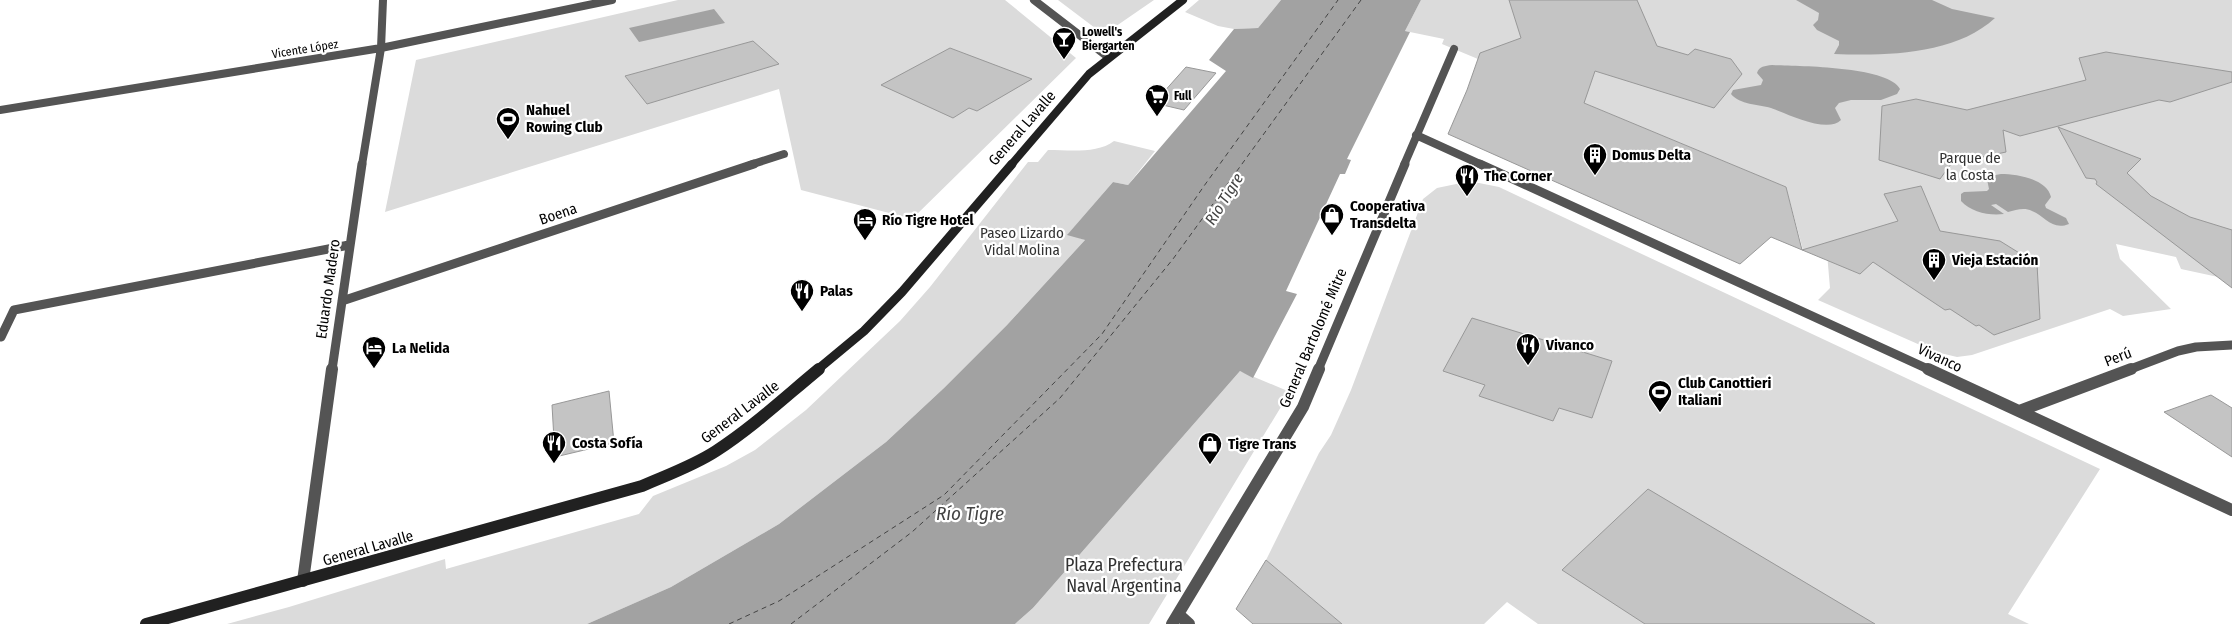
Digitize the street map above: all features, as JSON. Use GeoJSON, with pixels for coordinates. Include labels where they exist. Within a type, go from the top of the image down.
{"type":"FeatureCollection","features":[{"type":"Feature","properties":{"kind":"street","name":"Eduardo Madero"},"geometry":{"type":"LineString","coordinates":[[303,581],[349,245],[381,48],[383,0]]}},
{"type":"Feature","properties":{"kind":"street","name":"Vicente López"},"geometry":{"type":"LineString","coordinates":[[0,110],[381,48],[612,0]]}},
{"type":"Feature","properties":{"kind":"street"},"geometry":{"type":"LineString","coordinates":[[1034,0],[1108,57]]}},
{"type":"Feature","properties":{"kind":"street","name":"General Lavalle"},"geometry":{"type":"LineString","coordinates":[[146,624],[642,486],[686,467],[714,452],[742,433],[864,331],[902,292],[1089,74],[1108,57],[1183,0]]}},
{"type":"Feature","properties":{"kind":"street","name":"General Bartolomé Mitre"},"geometry":{"type":"LineString","coordinates":[[1175,619],[1303,407],[1416,135],[1454,49]]}},
{"type":"Feature","properties":{"kind":"street","name":"Vivanco"},"geometry":{"type":"LineString","coordinates":[[1416,135],[2232,510]]}},
{"type":"Feature","properties":{"kind":"street","name":"Boena"},"geometry":{"type":"LineString","coordinates":[[342,301],[784,154]]}},
{"type":"Feature","properties":{"kind":"street"},"geometry":{"type":"LineString","coordinates":[[1,337],[14,310],[349,245]]}},
{"type":"Feature","properties":{"kind":"street","name":"Perú"},"geometry":{"type":"LineString","coordinates":[[2019,411],[2178,351],[2196,347],[2232,345]]}},
{"type":"Feature","properties":{"kind":"street"},"geometry":{"type":"LineString","coordinates":[[1175,619],[1189,624]]}},
{"type":"Feature","properties":{"kind":"green space","name":"Nahuel Rowing Club"},"geometry":{"type":"Polygon","coordinates":[[[678,0],[1005,0],[1076,58],[912,219],[801,190],[779,89],[385,212],[416,60],[678,0]]]}},
{"type":"Feature","properties":{"kind":"green space"},"geometry":{"type":"Polygon","coordinates":[[[1058,0],[1154,0],[1109,31],[1099,31],[1058,0]]]}},
{"type":"Feature","properties":{"kind":"green space"},"geometry":{"type":"Polygon","coordinates":[[[1199,0],[1281,0],[1258,28],[1234,29],[1218,26],[1185,12],[1199,0]]]}},
{"type":"Feature","properties":{"kind":"green space","name":"Parque de la Costa"},"geometry":{"type":"Polygon","coordinates":[[[1421,0],[2232,0],[2232,280],[2181,269],[2176,257],[2116,244],[2120,259],[2171,309],[2123,316],[2110,309],[1972,355],[1957,357],[1936,352],[1818,300],[1830,288],[1827,253],[1803,250],[1786,187],[1442,44],[1444,39],[1405,31],[1421,0]]]}},
{"type":"Feature","properties":{"kind":"green space","name":"Paseo Lizardo Vidal Molina"},"geometry":{"type":"Polygon","coordinates":[[[1114,141],[1155,151],[1128,185],[1113,182],[1068,234],[1085,240],[1007,325],[886,442],[779,524],[671,587],[587,624],[227,624],[445,559],[446,569],[639,514],[653,496],[726,466],[755,450],[806,410],[900,321],[930,287],[1028,162],[1038,162],[1048,150],[1091,150],[1114,141]]]}},
{"type":"Feature","properties":{"kind":"green space","name":"Club Canottieri Italiani"},"geometry":{"type":"Polygon","coordinates":[[[1461,183],[1479,183],[1499,187],[2100,469],[2008,614],[2029,624],[1538,624],[1507,602],[1484,624],[1342,624],[1266,560],[1319,453],[1331,435],[1351,390],[1423,199],[1437,188],[1461,183]]]}},
{"type":"Feature","properties":{"kind":"green space","name":"Plaza Prefectura Naval Argentina"},"geometry":{"type":"Polygon","coordinates":[[[1240,371],[1290,392],[1149,624],[1015,624],[1033,608],[1240,371]]]}},
{"type":"Feature","properties":{"kind":"water","name":"Río Tigre"},"geometry":{"type":"Polygon","coordinates":[[[1281,0],[1421,0],[1405,31],[1410,32],[1347,159],[1351,160],[1345,174],[1340,174],[1286,291],[1297,294],[1253,378],[1240,371],[1033,608],[1015,624],[587,624],[671,587],[779,524],[886,442],[1007,325],[1085,240],[1067,235],[1113,182],[1128,185],[1226,71],[1209,60],[1234,29],[1258,28],[1281,0]]]}},
{"type":"Feature","properties":{"kind":"water"},"geometry":{"type":"Polygon","coordinates":[[[1796,0],[1932,0],[1952,9],[1995,18],[1979,30],[1960,40],[1919,51],[1834,54],[1839,41],[1817,30],[1813,25],[1818,20],[1819,13],[1796,0]]]}},
{"type":"Feature","properties":{"kind":"water"},"geometry":{"type":"Polygon","coordinates":[[[714,9],[725,23],[639,42],[629,28],[714,9]]]}},
{"type":"Feature","properties":{"kind":"water"},"geometry":{"type":"Polygon","coordinates":[[[1772,65],[1820,67],[1861,72],[1892,81],[1900,89],[1897,94],[1881,100],[1851,100],[1839,103],[1835,108],[1841,120],[1835,124],[1826,125],[1806,121],[1771,108],[1744,102],[1731,94],[1733,90],[1761,85],[1763,80],[1757,73],[1759,69],[1772,65]]]}},
{"type":"Feature","properties":{"kind":"water"},"geometry":{"type":"Polygon","coordinates":[[[2001,174],[2023,177],[2044,186],[2051,197],[2045,205],[2046,208],[2066,218],[2069,224],[2058,226],[2029,210],[2020,209],[2008,212],[1996,204],[1991,205],[2004,214],[1986,214],[1970,208],[1961,201],[1961,194],[1964,192],[1987,191],[1989,189],[1987,179],[1990,176],[2001,174]]]}},
{"type":"Feature","properties":{"kind":"building"},"geometry":{"type":"Polygon","coordinates":[[[1509,0],[1637,0],[1657,46],[1688,55],[1695,49],[1731,59],[1742,74],[1714,108],[1595,71],[1584,103],[1786,187],[1802,250],[1771,237],[1740,264],[1448,134],[1467,90],[1480,53],[1521,38],[1509,0]]]}},
{"type":"Feature","properties":{"kind":"building"},"geometry":{"type":"Polygon","coordinates":[[[753,41],[779,64],[647,104],[625,76],[753,41]]]}},
{"type":"Feature","properties":{"kind":"building"},"geometry":{"type":"Polygon","coordinates":[[[950,48],[1032,79],[977,111],[969,108],[953,118],[881,85],[950,48]]]}},
{"type":"Feature","properties":{"kind":"building"},"geometry":{"type":"Polygon","coordinates":[[[2106,52],[2232,72],[2232,82],[2170,102],[2159,100],[2020,136],[2003,130],[2006,152],[1969,160],[1956,157],[1940,179],[1879,160],[1882,106],[1916,99],[1967,110],[2086,80],[2079,58],[2106,52]]]}},
{"type":"Feature","properties":{"kind":"building"},"geometry":{"type":"Polygon","coordinates":[[[1186,67],[1216,73],[1184,110],[1154,103],[1186,67]]]}},
{"type":"Feature","properties":{"kind":"building"},"geometry":{"type":"Polygon","coordinates":[[[2058,127],[2141,159],[2127,173],[2151,196],[2190,217],[2232,230],[2232,288],[2096,184],[2095,179],[2086,178],[2058,127]]]}},
{"type":"Feature","properties":{"kind":"building"},"geometry":{"type":"Polygon","coordinates":[[[1921,186],[1940,231],[2000,241],[2037,264],[2040,319],[1994,335],[1950,309],[1945,310],[1873,262],[1860,274],[1802,250],[1898,221],[1884,194],[1921,186]]]}},
{"type":"Feature","properties":{"kind":"building","name":"Vivanco"},"geometry":{"type":"Polygon","coordinates":[[[1472,318],[1612,361],[1592,418],[1559,408],[1553,421],[1479,396],[1485,385],[1443,371],[1472,318]]]}},
{"type":"Feature","properties":{"kind":"building"},"geometry":{"type":"Polygon","coordinates":[[[609,391],[614,443],[555,457],[552,405],[609,391]]]}},
{"type":"Feature","properties":{"kind":"building"},"geometry":{"type":"Polygon","coordinates":[[[2211,395],[2232,408],[2232,457],[2164,412],[2211,395]]]}},
{"type":"Feature","properties":{"kind":"building"},"geometry":{"type":"Polygon","coordinates":[[[1648,489],[1875,624],[1645,624],[1562,570],[1648,489]]]}},
{"type":"Feature","properties":{"kind":"building"},"geometry":{"type":"Polygon","coordinates":[[[1266,560],[1342,624],[1253,624],[1236,609],[1266,560]]]}},
{"type":"Feature","properties":{"kind":"ferry route"},"geometry":{"type":"LineString","coordinates":[[729,624],[779,601],[944,495],[1102,334],[1204,186],[1338,0]]}},
{"type":"Feature","properties":{"kind":"ferry route"},"geometry":{"type":"LineString","coordinates":[[791,624],[912,532],[1060,398],[1173,259],[1361,0]]}},
{"type":"Feature","properties":{"kind":"place","name":"Lowell's Biergarten"},"geometry":{"type":"Point","coordinates":[1064,60]}},
{"type":"Feature","properties":{"kind":"place","name":"Full"},"geometry":{"type":"Point","coordinates":[1157,117]}},
{"type":"Feature","properties":{"kind":"place","name":"Nahuel Rowing Club"},"geometry":{"type":"Point","coordinates":[508,140]}},
{"type":"Feature","properties":{"kind":"place","name":"Domus Delta"},"geometry":{"type":"Point","coordinates":[1595,176]}},
{"type":"Feature","properties":{"kind":"place","name":"The Corner"},"geometry":{"type":"Point","coordinates":[1467,197]}},
{"type":"Feature","properties":{"kind":"place","name":"Cooperativa Transdelta"},"geometry":{"type":"Point","coordinates":[1332,236]}},
{"type":"Feature","properties":{"kind":"place","name":"Río Tigre Hotel"},"geometry":{"type":"Point","coordinates":[865,241]}},
{"type":"Feature","properties":{"kind":"place","name":"Vieja Estación"},"geometry":{"type":"Point","coordinates":[1934,281]}},
{"type":"Feature","properties":{"kind":"place","name":"Palas"},"geometry":{"type":"Point","coordinates":[802,312]}},
{"type":"Feature","properties":{"kind":"place","name":"Vivanco"},"geometry":{"type":"Point","coordinates":[1528,366]}},
{"type":"Feature","properties":{"kind":"place","name":"La Nelida"},"geometry":{"type":"Point","coordinates":[374,369]}},
{"type":"Feature","properties":{"kind":"place","name":"Club Canottieri Italiani"},"geometry":{"type":"Point","coordinates":[1660,413]}},
{"type":"Feature","properties":{"kind":"place","name":"Costa Sofía"},"geometry":{"type":"Point","coordinates":[554,464]}},
{"type":"Feature","properties":{"kind":"place","name":"Tigre Trans"},"geometry":{"type":"Point","coordinates":[1210,465]}}]}
